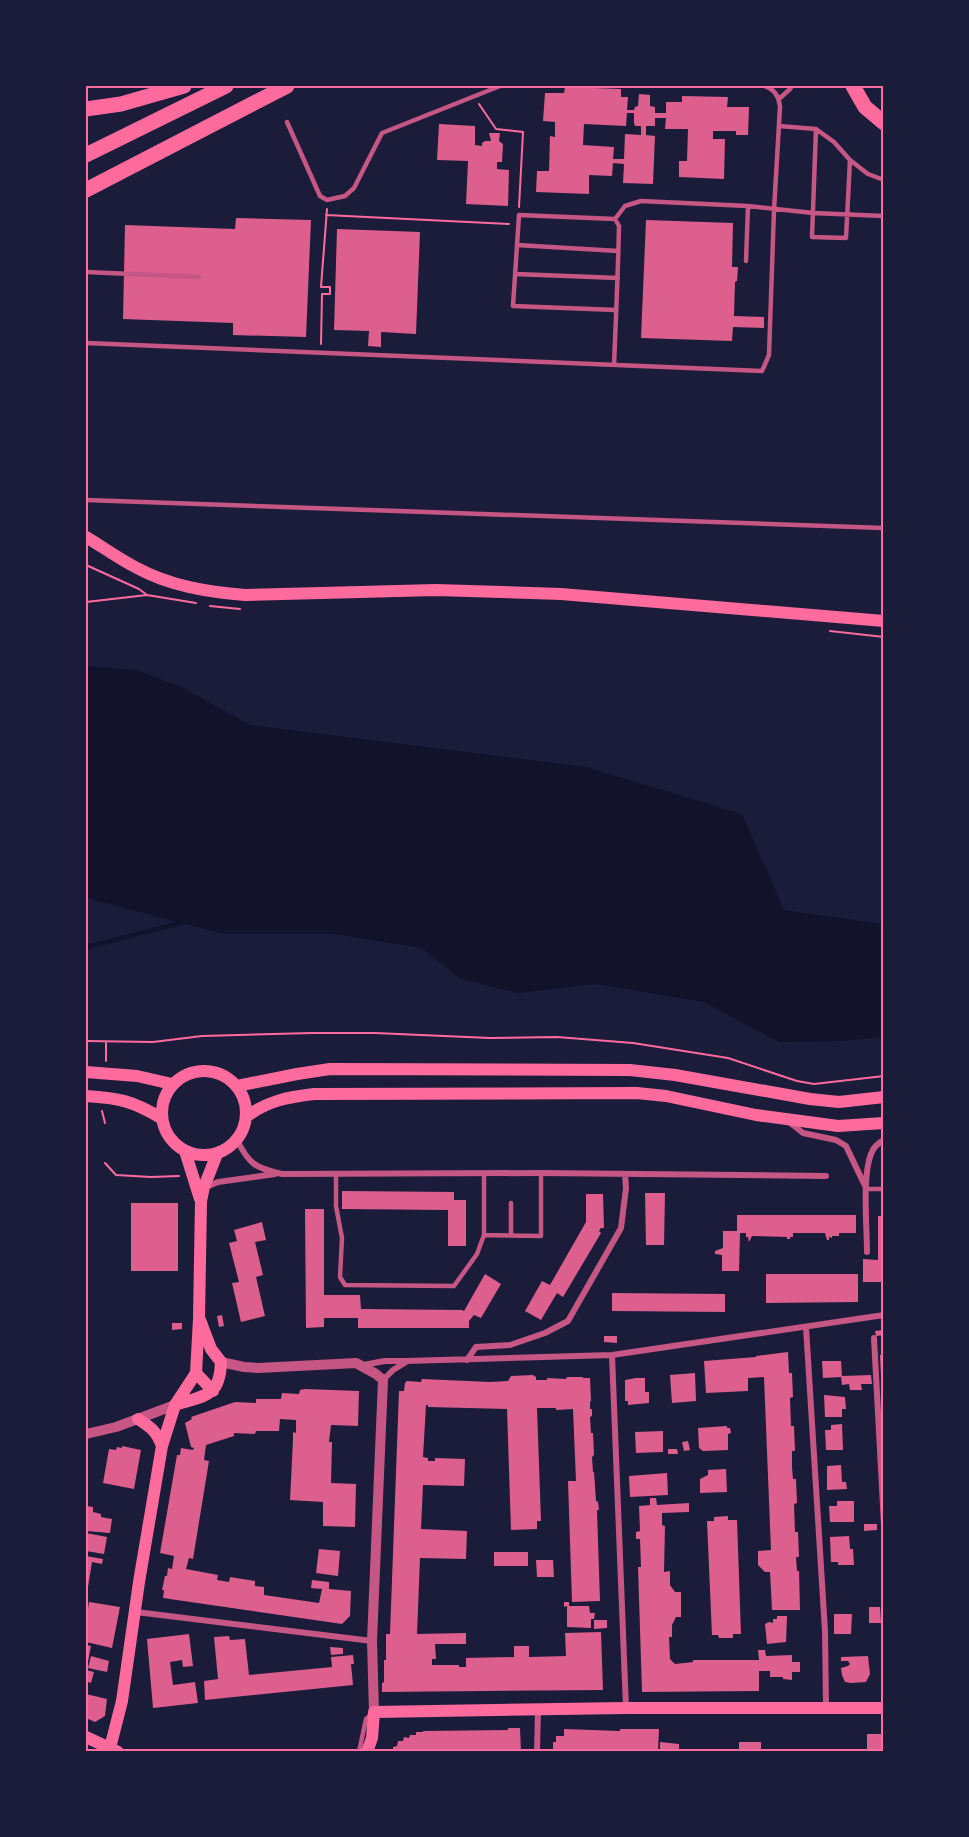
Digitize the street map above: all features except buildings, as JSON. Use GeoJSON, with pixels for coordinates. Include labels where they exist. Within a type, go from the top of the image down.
{"type":"FeatureCollection","features":[{"type":"Feature","properties":{"kind":"highway"},"geometry":{"type":"LineString","coordinates":[[86,109],[121,104],[184,86]]}},
{"type":"Feature","properties":{"kind":"highway"},"geometry":{"type":"LineString","coordinates":[[86,155],[226,86]]}},
{"type":"Feature","properties":{"kind":"highway"},"geometry":{"type":"LineString","coordinates":[[86,190],[287,86]]}},
{"type":"Feature","properties":{"kind":"highway"},"geometry":{"type":"LineString","coordinates":[[853,86],[865,107],[884,123]]}},
{"type":"Feature","properties":{"kind":"main road"},"geometry":{"type":"LineString","coordinates":[[86,537],[138,569],[162,579],[213,593],[244,595],[436,590],[561,594],[884,621]]}},
{"type":"Feature","properties":{"kind":"main road"},"geometry":{"type":"LineString","coordinates":[[205,1070],[217,1072],[237,1086],[246,1106],[246,1117],[237,1140],[228,1148],[217,1154],[195,1155],[176,1146],[169,1138],[161,1118],[162,1106],[165,1094],[182,1076],[205,1070]]}},
{"type":"Feature","properties":{"kind":"main road"},"geometry":{"type":"LineString","coordinates":[[237,1086],[330,1070],[630,1070],[675,1075],[810,1099],[840,1102],[884,1097]]}},
{"type":"Feature","properties":{"kind":"main road"},"geometry":{"type":"LineString","coordinates":[[86,1072],[137,1076],[172,1084]]}},
{"type":"Feature","properties":{"kind":"main road"},"geometry":{"type":"LineString","coordinates":[[246,1117],[272,1102],[287,1097],[314,1094],[637,1093],[666,1096],[756,1115],[838,1126],[884,1124]]}},
{"type":"Feature","properties":{"kind":"main road"},"geometry":{"type":"LineString","coordinates":[[86,1096],[123,1100],[140,1106],[161,1118]]}},
{"type":"Feature","properties":{"kind":"main road"},"geometry":{"type":"LineString","coordinates":[[185,1151],[201,1201]]}},
{"type":"Feature","properties":{"kind":"main road"},"geometry":{"type":"LineString","coordinates":[[86,1737],[114,1750],[162,1446],[175,1405],[196,1373],[201,1201],[217,1154]]}},
{"type":"Feature","properties":{"kind":"main road"},"geometry":{"type":"LineString","coordinates":[[175,1405],[210,1394],[216,1388],[219,1379],[221,1362],[211,1349],[199,1319]]}},
{"type":"Feature","properties":{"kind":"main road"},"geometry":{"type":"LineString","coordinates":[[196,1373],[221,1362]]}},
{"type":"Feature","properties":{"kind":"main road"},"geometry":{"type":"LineString","coordinates":[[196,1373],[213,1391]]}},
{"type":"Feature","properties":{"kind":"main road"},"geometry":{"type":"LineString","coordinates":[[138,1419],[154,1430],[162,1446]]}},
{"type":"Feature","properties":{"kind":"main road"},"geometry":{"type":"LineString","coordinates":[[367,1752],[372,1738],[374,1712],[626,1707],[884,1708]]}},
{"type":"Feature","properties":{"kind":"street"},"geometry":{"type":"LineString","coordinates":[[786,1119],[803,1133],[836,1140],[846,1146],[866,1189]]}},
{"type":"Feature","properties":{"kind":"street"},"geometry":{"type":"LineString","coordinates":[[237,1140],[252,1162],[262,1170],[282,1174]]}},
{"type":"Feature","properties":{"kind":"street"},"geometry":{"type":"LineString","coordinates":[[867,1252],[866,1189],[871,1153],[879,1142],[884,1140]]}},
{"type":"Feature","properties":{"kind":"street"},"geometry":{"type":"LineString","coordinates":[[204,1187],[218,1182],[282,1174],[336,1173],[826,1176]]}},
{"type":"Feature","properties":{"kind":"street"},"geometry":{"type":"LineString","coordinates":[[467,1360],[476,1347],[510,1345],[545,1333],[568,1321],[621,1228],[626,1188],[625,1174]]}},
{"type":"Feature","properties":{"kind":"street"},"geometry":{"type":"LineString","coordinates":[[362,1365],[386,1361],[612,1355],[884,1315]]}},
{"type":"Feature","properties":{"kind":"street"},"geometry":{"type":"LineString","coordinates":[[806,1327],[825,1631],[826,1708]]}},
{"type":"Feature","properties":{"kind":"street"},"geometry":{"type":"LineString","coordinates":[[874,1338],[884,1525]]}},
{"type":"Feature","properties":{"kind":"street"},"geometry":{"type":"LineString","coordinates":[[612,1355],[626,1707]]}},
{"type":"Feature","properties":{"kind":"street"},"geometry":{"type":"LineString","coordinates":[[374,1712],[372,1641],[383,1380],[406,1361]]}},
{"type":"Feature","properties":{"kind":"street"},"geometry":{"type":"LineString","coordinates":[[221,1362],[258,1368],[356,1363],[383,1380]]}},
{"type":"Feature","properties":{"kind":"street"},"geometry":{"type":"LineString","coordinates":[[86,1434],[116,1427],[175,1405]]}},
{"type":"Feature","properties":{"kind":"street"},"geometry":{"type":"LineString","coordinates":[[136,1612],[372,1641]]}},
{"type":"Feature","properties":{"kind":"street"},"geometry":{"type":"LineString","coordinates":[[537,1752],[538,1709]]}},
{"type":"Feature","properties":{"kind":"lane"},"geometry":{"type":"LineString","coordinates":[[287,122],[320,196],[327,200],[345,196],[354,188],[382,133],[500,86]]}},
{"type":"Feature","properties":{"kind":"lane"},"geometry":{"type":"LineString","coordinates":[[86,343],[762,371],[769,355],[780,107],[779,99],[771,88],[765,86]]}},
{"type":"Feature","properties":{"kind":"lane"},"geometry":{"type":"LineString","coordinates":[[779,99],[792,86]]}},
{"type":"Feature","properties":{"kind":"lane"},"geometry":{"type":"LineString","coordinates":[[779,126],[816,129],[834,142],[850,160],[868,174],[884,180]]}},
{"type":"Feature","properties":{"kind":"lane"},"geometry":{"type":"LineString","coordinates":[[816,129],[812,237],[846,238],[850,160]]}},
{"type":"Feature","properties":{"kind":"lane"},"geometry":{"type":"LineString","coordinates":[[615,219],[626,206],[641,201],[884,216]]}},
{"type":"Feature","properties":{"kind":"lane"},"geometry":{"type":"LineString","coordinates":[[746,261],[748,206]]}},
{"type":"Feature","properties":{"kind":"lane"},"geometry":{"type":"LineString","coordinates":[[615,219],[519,215],[513,306],[616,310]]}},
{"type":"Feature","properties":{"kind":"lane"},"geometry":{"type":"LineString","coordinates":[[614,364],[619,226],[615,219]]}},
{"type":"Feature","properties":{"kind":"lane"},"geometry":{"type":"LineString","coordinates":[[517,245],[618,250]]}},
{"type":"Feature","properties":{"kind":"lane"},"geometry":{"type":"LineString","coordinates":[[86,272],[199,277]]}},
{"type":"Feature","properties":{"kind":"lane"},"geometry":{"type":"LineString","coordinates":[[515,274],[618,278]]}},
{"type":"Feature","properties":{"kind":"lane"},"geometry":{"type":"LineString","coordinates":[[86,500],[884,528]]}},
{"type":"Feature","properties":{"kind":"lane"},"geometry":{"type":"LineString","coordinates":[[336,1173],[336,1206],[342,1238],[340,1277],[345,1285],[454,1286],[477,1254],[484,1235],[484,1173]]}},
{"type":"Feature","properties":{"kind":"lane"},"geometry":{"type":"LineString","coordinates":[[484,1235],[541,1236],[541,1173]]}},
{"type":"Feature","properties":{"kind":"lane"},"geometry":{"type":"LineString","coordinates":[[866,1189],[884,1189]]}},
{"type":"Feature","properties":{"kind":"lane"},"geometry":{"type":"LineString","coordinates":[[511,1235],[512,1203]]}},
{"type":"Feature","properties":{"kind":"lane"},"geometry":{"type":"LineString","coordinates":[[359,1752],[366,1719],[374,1712]]}},
{"type":"Feature","properties":{"kind":"path"},"geometry":{"type":"LineString","coordinates":[[474,96],[496,129],[523,132],[519,215]]}},
{"type":"Feature","properties":{"kind":"path"},"geometry":{"type":"LineString","coordinates":[[321,353],[322,294],[330,294],[330,287],[321,287],[327,200]]}},
{"type":"Feature","properties":{"kind":"path"},"geometry":{"type":"LineString","coordinates":[[326,215],[518,224]]}},
{"type":"Feature","properties":{"kind":"path"},"geometry":{"type":"LineString","coordinates":[[86,565],[139,589],[147,595]]}},
{"type":"Feature","properties":{"kind":"path"},"geometry":{"type":"LineString","coordinates":[[86,602],[147,595],[243,609]]}},
{"type":"Feature","properties":{"kind":"path"},"geometry":{"type":"LineString","coordinates":[[829,631],[884,637]]}},
{"type":"Feature","properties":{"kind":"path"},"geometry":{"type":"LineString","coordinates":[[86,1041],[153,1042],[202,1036],[312,1033],[490,1038],[557,1037],[633,1043],[728,1058],[797,1081],[814,1084],[884,1076]]}},
{"type":"Feature","properties":{"kind":"path"},"geometry":{"type":"LineString","coordinates":[[106,1042],[106,1075]]}},
{"type":"Feature","properties":{"kind":"path"},"geometry":{"type":"LineString","coordinates":[[105,1163],[116,1175],[183,1176]]}},
{"type":"Feature","properties":{"kind":"shaded area"},"geometry":{"type":"Polygon","coordinates":[[[86,666],[136,670],[181,687],[250,725],[586,767],[742,814],[784,910],[883,924],[883,1037],[841,1041],[779,1042],[704,1002],[597,984],[518,993],[459,978],[422,948],[334,934],[224,934],[86,898],[86,666]]]}},
{"type":"Feature","properties":{"kind":"waterway"},"geometry":{"type":"LineString","coordinates":[[86,947],[181,923],[184,920]]}}]}
